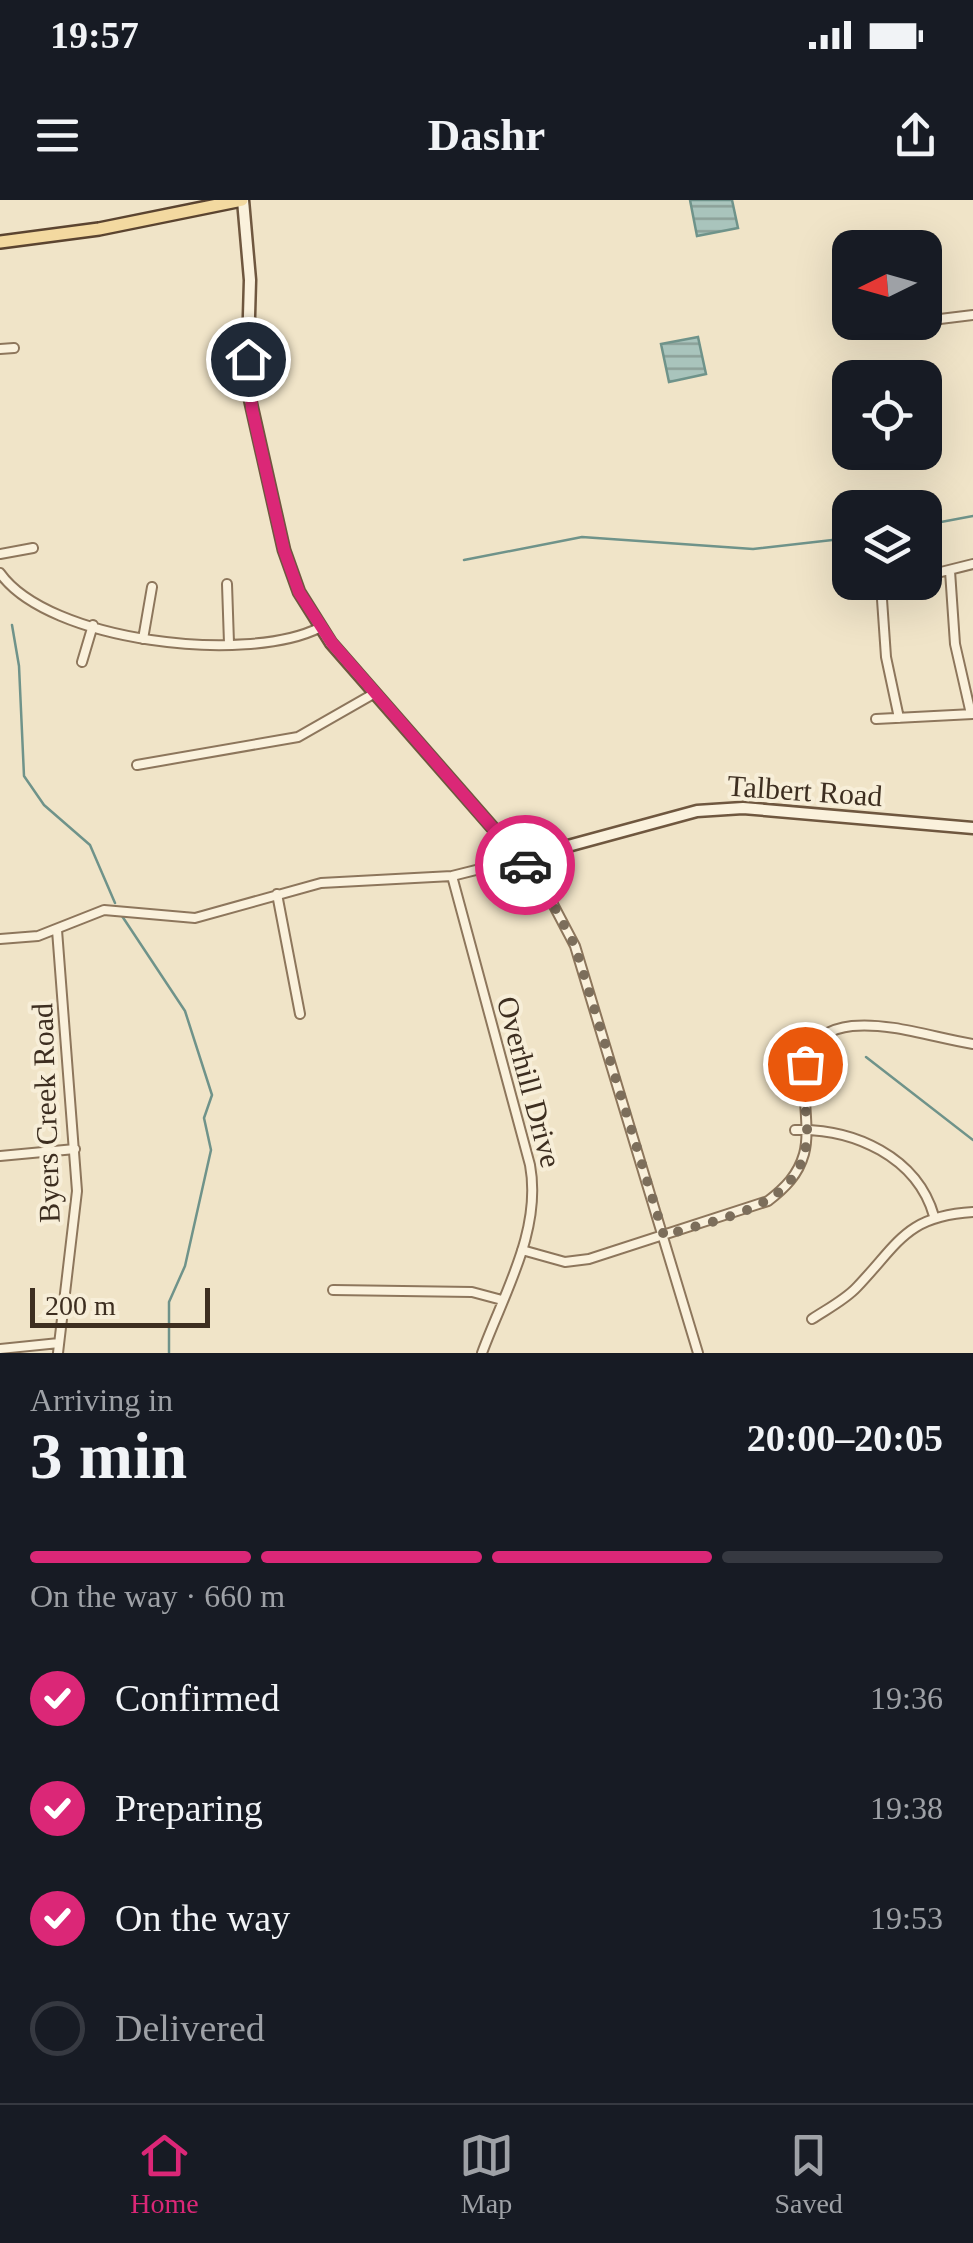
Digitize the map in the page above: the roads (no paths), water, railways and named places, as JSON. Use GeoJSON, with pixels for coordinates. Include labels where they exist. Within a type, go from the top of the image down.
{"type":"FeatureCollection","features":[{"type":"Feature","properties":{"kind":"main road"},"geometry":{"type":"LineString","coordinates":[[0,242],[100,230],[243,200]]}},
{"type":"Feature","properties":{"kind":"street"},"geometry":{"type":"LineString","coordinates":[[243,200],[250,280],[248,386],[284,550],[299,592],[319,628],[544,887],[575,946],[698,1353]]}},
{"type":"Feature","properties":{"kind":"street"},"geometry":{"type":"LineString","coordinates":[[942,320],[973,315]]}},
{"type":"Feature","properties":{"kind":"street"},"geometry":{"type":"LineString","coordinates":[[0,349],[14,348]]}},
{"type":"Feature","properties":{"kind":"street"},"geometry":{"type":"LineString","coordinates":[[0,554],[33,548]]}},
{"type":"Feature","properties":{"kind":"street"},"geometry":{"type":"LineString","coordinates":[[942,573],[973,564]]}},
{"type":"Feature","properties":{"kind":"street"},"geometry":{"type":"LineString","coordinates":[[876,719],[972,714],[955,644],[950,571]]}},
{"type":"Feature","properties":{"kind":"street"},"geometry":{"type":"LineString","coordinates":[[0,572],[32,604],[172,645],[277,642],[319,628]]}},
{"type":"Feature","properties":{"kind":"street"},"geometry":{"type":"LineString","coordinates":[[227,584],[229,643]]}},
{"type":"Feature","properties":{"kind":"street"},"geometry":{"type":"LineString","coordinates":[[143,639],[152,587]]}},
{"type":"Feature","properties":{"kind":"street"},"geometry":{"type":"LineString","coordinates":[[883,600],[886,656],[899,718]]}},
{"type":"Feature","properties":{"kind":"street"},"geometry":{"type":"LineString","coordinates":[[82,662],[92,624]]}},
{"type":"Feature","properties":{"kind":"street"},"geometry":{"type":"LineString","coordinates":[[137,765],[298,737],[375,693]]}},
{"type":"Feature","properties":{"kind":"street","name":"Talbert Road"},"geometry":{"type":"LineString","coordinates":[[520,859],[697,810],[744,808],[973,828]]}},
{"type":"Feature","properties":{"kind":"street"},"geometry":{"type":"LineString","coordinates":[[0,939],[57,930],[104,910],[195,918],[321,883],[452,876],[520,859]]}},
{"type":"Feature","properties":{"kind":"street","name":"Overhill Drive"},"geometry":{"type":"LineString","coordinates":[[452,876],[530,1164],[534,1208],[482,1353]]}},
{"type":"Feature","properties":{"kind":"street"},"geometry":{"type":"LineString","coordinates":[[276,894],[300,1014]]}},
{"type":"Feature","properties":{"kind":"street","name":"Byers Creek Road"},"geometry":{"type":"LineString","coordinates":[[57,930],[77,1206],[58,1348]]}},
{"type":"Feature","properties":{"kind":"street"},"geometry":{"type":"LineString","coordinates":[[522,1250],[564,1262],[664,1236],[768,1201],[796,1174],[807,1130],[805,1064],[821,1040],[839,1028],[864,1026],[973,1044]]}},
{"type":"Feature","properties":{"kind":"street"},"geometry":{"type":"LineString","coordinates":[[795,1130],[832,1132],[872,1146],[906,1166],[924,1190],[934,1216]]}},
{"type":"Feature","properties":{"kind":"street"},"geometry":{"type":"LineString","coordinates":[[0,1156],[74,1149]]}},
{"type":"Feature","properties":{"kind":"street"},"geometry":{"type":"LineString","coordinates":[[812,1319],[857,1288],[904,1233],[934,1216],[973,1212]]}},
{"type":"Feature","properties":{"kind":"street"},"geometry":{"type":"LineString","coordinates":[[333,1290],[472,1292],[502,1300]]}},
{"type":"Feature","properties":{"kind":"street"},"geometry":{"type":"LineString","coordinates":[[0,1349],[58,1348]]}},
{"type":"Feature","properties":{"kind":"water"},"geometry":{"type":"Polygon","coordinates":[[[690,200],[732,200],[738,228],[697,236],[690,200]]]}},
{"type":"Feature","properties":{"kind":"water"},"geometry":{"type":"Polygon","coordinates":[[[698,337],[706,374],[669,382],[661,344],[698,337]]]}},
{"type":"Feature","properties":{"kind":"waterway"},"geometry":{"type":"LineString","coordinates":[[942,522],[973,516]]}},
{"type":"Feature","properties":{"kind":"waterway"},"geometry":{"type":"LineString","coordinates":[[464,560],[582,537],[753,549],[832,540]]}},
{"type":"Feature","properties":{"kind":"waterway"},"geometry":{"type":"LineString","coordinates":[[12,625],[19,666],[24,776],[44,805],[90,845],[115,903]]}},
{"type":"Feature","properties":{"kind":"waterway"},"geometry":{"type":"LineString","coordinates":[[122,916],[185,1011],[212,1095],[204,1118],[211,1150],[185,1266],[169,1302],[169,1353]]}},
{"type":"Feature","properties":{"kind":"waterway"},"geometry":{"type":"LineString","coordinates":[[866,1057],[973,1140]]}}]}
